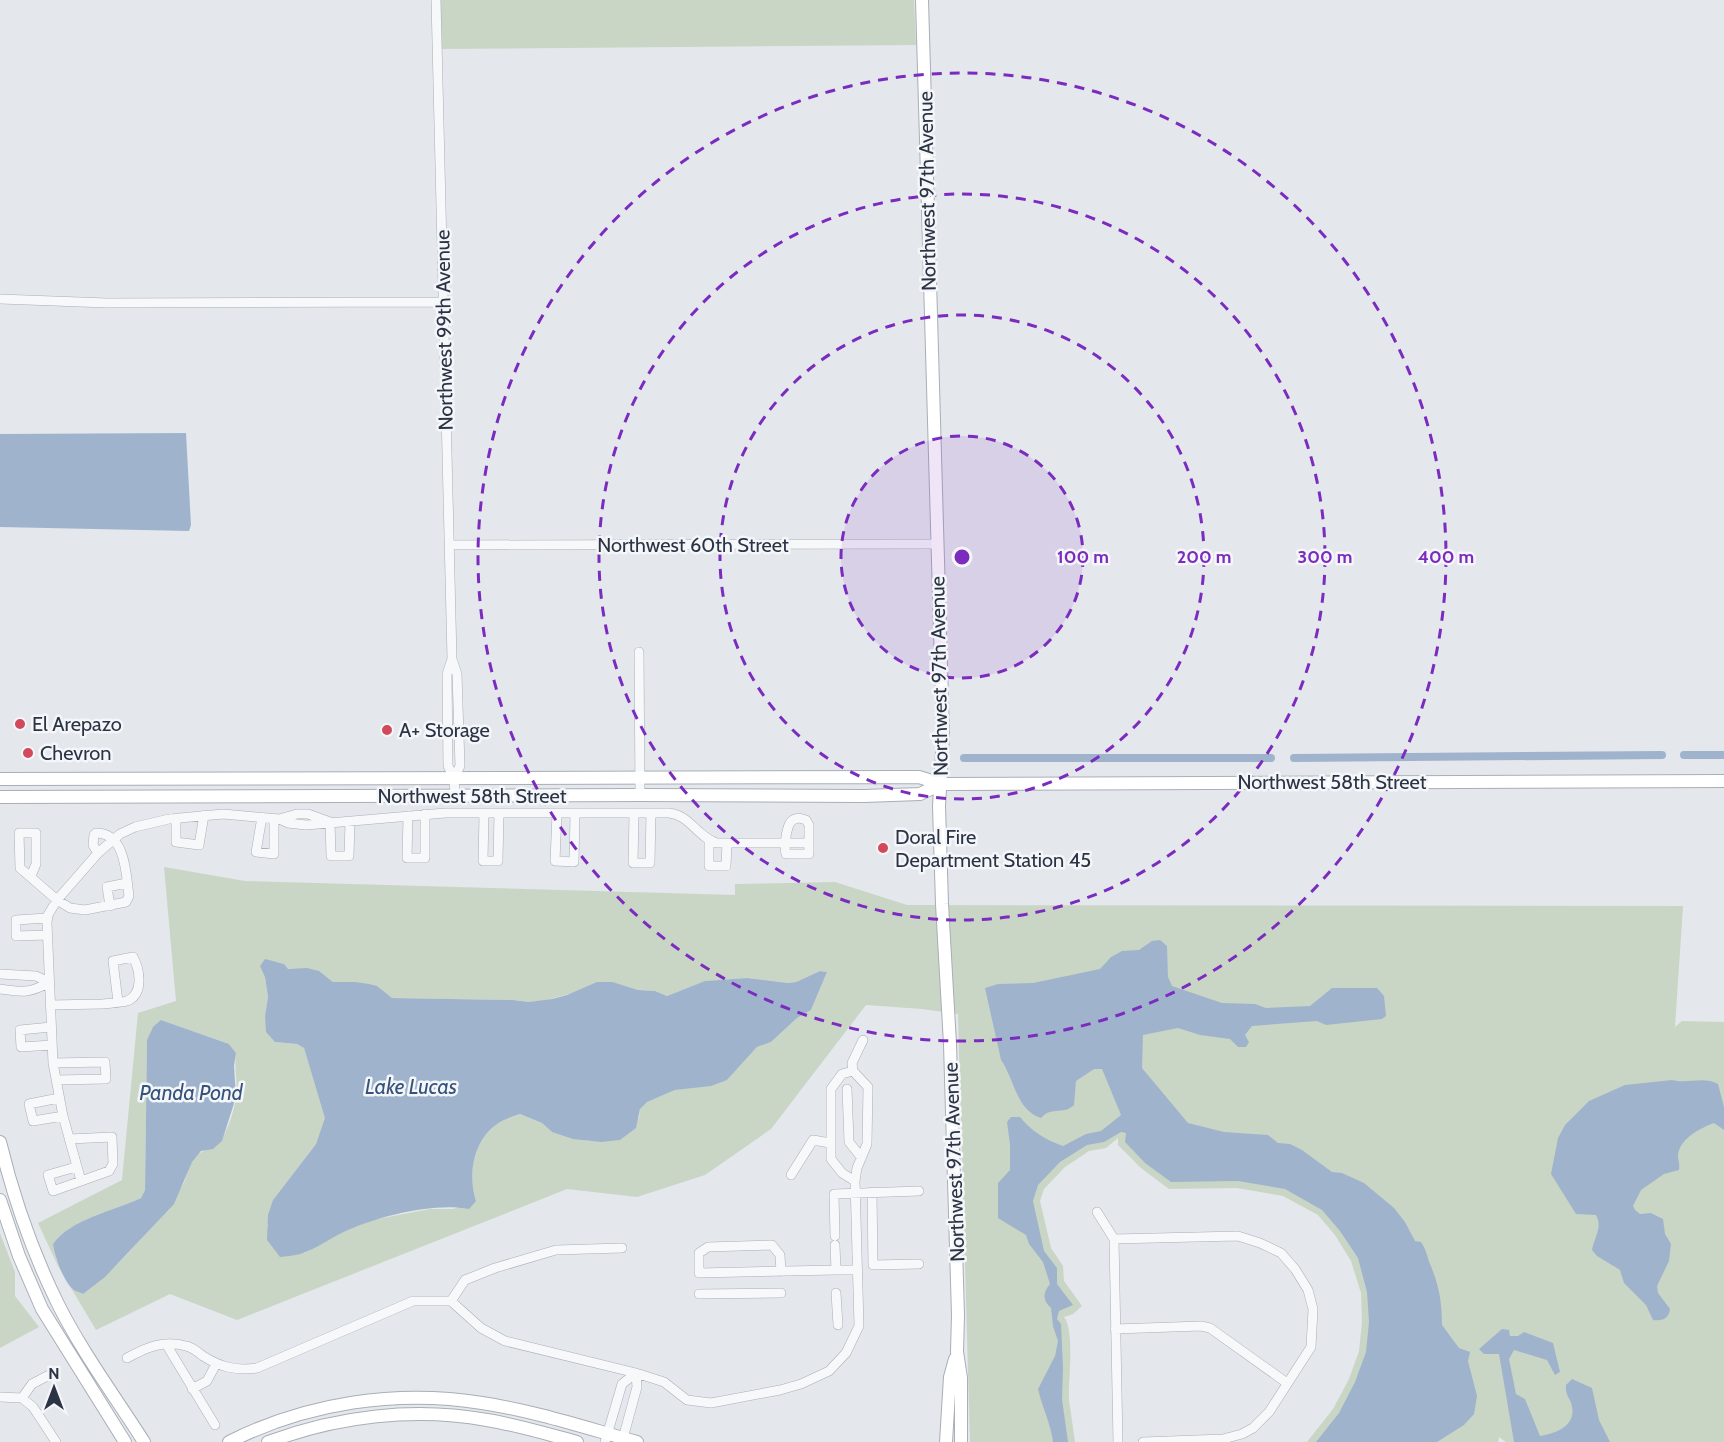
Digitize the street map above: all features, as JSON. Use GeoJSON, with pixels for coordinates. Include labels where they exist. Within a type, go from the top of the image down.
{"type":"FeatureCollection","features":[{"type":"Feature","properties":{"kind":"street","name":"Northwest 99th Avenue"},"geometry":{"type":"LineString","coordinates":[[436,0],[452,659],[447,674],[448,766],[454,778],[455,796]]}},
{"type":"Feature","properties":{"kind":"street","name":"Northwest 97th Avenue"},"geometry":{"type":"LineString","coordinates":[[922,0],[943,736],[939,806],[941,882],[949,1013],[961,1442]]}},
{"type":"Feature","properties":{"kind":"street"},"geometry":{"type":"LineString","coordinates":[[0,299],[107,303],[443,302]]}},
{"type":"Feature","properties":{"kind":"street","name":"Northwest 60th Street"},"geometry":{"type":"LineString","coordinates":[[449,545],[936,544]]}},
{"type":"Feature","properties":{"kind":"street"},"geometry":{"type":"LineString","coordinates":[[639,652],[640,795]]}},
{"type":"Feature","properties":{"kind":"street","name":"Northwest 58th Street"},"geometry":{"type":"LineString","coordinates":[[0,779],[919,777],[941,784],[1724,781]]}},
{"type":"Feature","properties":{"kind":"street","name":"Northwest 58th Street"},"geometry":{"type":"LineString","coordinates":[[0,797],[880,796],[920,794],[941,784]]}},
{"type":"Feature","properties":{"kind":"street"},"geometry":{"type":"LineString","coordinates":[[484,813],[483,861],[498,861],[499,813]]}},
{"type":"Feature","properties":{"kind":"street"},"geometry":{"type":"LineString","coordinates":[[557,813],[555,861],[574,862],[575,813]]}},
{"type":"Feature","properties":{"kind":"street"},"geometry":{"type":"LineString","coordinates":[[634,813],[633,863],[650,863],[651,813]]}},
{"type":"Feature","properties":{"kind":"street"},"geometry":{"type":"LineString","coordinates":[[81,1182],[63,1116],[53,1063],[47,918],[57,900],[98,853],[113,839],[135,827],[176,818],[232,814],[277,819],[308,814],[330,822],[350,822],[425,814],[673,813],[681,816],[709,840],[727,843],[786,843]]}},
{"type":"Feature","properties":{"kind":"street"},"geometry":{"type":"LineString","coordinates":[[408,816],[407,858],[425,858],[425,814]]}},
{"type":"Feature","properties":{"kind":"street"},"geometry":{"type":"LineString","coordinates":[[176,818],[176,842],[199,845],[204,815]]}},
{"type":"Feature","properties":{"kind":"street"},"geometry":{"type":"LineString","coordinates":[[262,818],[256,852],[261,854],[274,854],[277,819]]}},
{"type":"Feature","properties":{"kind":"street"},"geometry":{"type":"LineString","coordinates":[[799,818],[808,822],[809,854],[786,854],[786,843],[790,822],[799,818]]}},
{"type":"Feature","properties":{"kind":"street"},"geometry":{"type":"LineString","coordinates":[[330,822],[331,856],[349,856],[350,822]]}},
{"type":"Feature","properties":{"kind":"street"},"geometry":{"type":"LineString","coordinates":[[31,876],[57,900],[70,908],[79,910],[126,902],[129,900],[121,851],[113,839],[105,834],[93,835],[93,845],[98,853]]}},
{"type":"Feature","properties":{"kind":"street"},"geometry":{"type":"LineString","coordinates":[[709,840],[709,866],[726,866],[727,843]]}},
{"type":"Feature","properties":{"kind":"street"},"geometry":{"type":"LineString","coordinates":[[110,906],[107,887],[127,884]]}},
{"type":"Feature","properties":{"kind":"street"},"geometry":{"type":"LineString","coordinates":[[47,918],[16,920],[16,936],[47,936]]}},
{"type":"Feature","properties":{"kind":"street"},"geometry":{"type":"LineString","coordinates":[[50,1005],[118,1002],[131,998],[138,988],[139,971],[133,957],[113,961],[118,1002]]}},
{"type":"Feature","properties":{"kind":"street"},"geometry":{"type":"LineString","coordinates":[[0,974],[36,976],[49,982]]}},
{"type":"Feature","properties":{"kind":"street"},"geometry":{"type":"LineString","coordinates":[[5,989],[32,987],[37,989],[49,982]]}},
{"type":"Feature","properties":{"kind":"street"},"geometry":{"type":"LineString","coordinates":[[51,1027],[20,1030],[21,1047],[52,1045]]}},
{"type":"Feature","properties":{"kind":"street"},"geometry":{"type":"LineString","coordinates":[[127,1358],[149,1346],[166,1344],[188,1346],[216,1364],[241,1370],[257,1368],[413,1301],[451,1301],[481,1328],[505,1341],[636,1372],[664,1382],[687,1400],[711,1403],[741,1399],[801,1384],[829,1371],[846,1353],[859,1326],[855,1181],[856,1168],[867,1144],[868,1087],[853,1071],[852,1063],[863,1040]]}},
{"type":"Feature","properties":{"kind":"street"},"geometry":{"type":"LineString","coordinates":[[53,1063],[105,1062],[106,1079],[56,1080]]}},
{"type":"Feature","properties":{"kind":"street"},"geometry":{"type":"LineString","coordinates":[[853,1071],[842,1074],[831,1089],[830,1143],[831,1159],[842,1173],[855,1181]]}},
{"type":"Feature","properties":{"kind":"street"},"geometry":{"type":"LineString","coordinates":[[847,1089],[849,1142],[861,1157]]}},
{"type":"Feature","properties":{"kind":"street"},"geometry":{"type":"LineString","coordinates":[[59,1098],[29,1104],[33,1121],[63,1116]]}},
{"type":"Feature","properties":{"kind":"street"},"geometry":{"type":"LineString","coordinates":[[69,1139],[112,1137],[111,1169],[53,1191],[48,1175],[76,1167]]}},
{"type":"Feature","properties":{"kind":"street"},"geometry":{"type":"LineString","coordinates":[[791,1175],[813,1140],[830,1143]]}},
{"type":"Feature","properties":{"kind":"street"},"geometry":{"type":"LineString","coordinates":[[0,1142],[20,1211],[41,1268],[57,1302],[144,1442]]}},
{"type":"Feature","properties":{"kind":"street"},"geometry":{"type":"LineString","coordinates":[[836,1270],[834,1194],[919,1191]]}},
{"type":"Feature","properties":{"kind":"street"},"geometry":{"type":"LineString","coordinates":[[872,1192],[873,1265],[919,1264]]}},
{"type":"Feature","properties":{"kind":"street"},"geometry":{"type":"LineString","coordinates":[[0,1200],[19,1256],[42,1309],[125,1442]]}},
{"type":"Feature","properties":{"kind":"street"},"geometry":{"type":"LineString","coordinates":[[1097,1212],[1113,1239],[1118,1442]]}},
{"type":"Feature","properties":{"kind":"street"},"geometry":{"type":"LineString","coordinates":[[1113,1239],[1238,1236],[1260,1243],[1281,1253],[1295,1269],[1308,1290],[1313,1309],[1311,1347],[1269,1412],[1252,1428],[1242,1434],[1224,1439],[1143,1442]]}},
{"type":"Feature","properties":{"kind":"street"},"geometry":{"type":"LineString","coordinates":[[780,1272],[780,1255],[771,1245],[708,1247],[699,1253],[699,1273],[780,1272],[858,1270]]}},
{"type":"Feature","properties":{"kind":"street"},"geometry":{"type":"LineString","coordinates":[[451,1301],[465,1280],[495,1268],[556,1250],[622,1248]]}},
{"type":"Feature","properties":{"kind":"street"},"geometry":{"type":"LineString","coordinates":[[699,1294],[781,1293]]}},
{"type":"Feature","properties":{"kind":"street"},"geometry":{"type":"LineString","coordinates":[[836,1293],[838,1325]]}},
{"type":"Feature","properties":{"kind":"street"},"geometry":{"type":"LineString","coordinates":[[1115,1329],[1201,1326],[1210,1328],[1287,1383]]}},
{"type":"Feature","properties":{"kind":"street"},"geometry":{"type":"LineString","coordinates":[[166,1344],[215,1425]]}},
{"type":"Feature","properties":{"kind":"street","name":"Northwest 97th Avenue"},"geometry":{"type":"LineString","coordinates":[[946,1442],[950,1377],[957,1352]]}},
{"type":"Feature","properties":{"kind":"street"},"geometry":{"type":"LineString","coordinates":[[192,1389],[207,1381],[216,1364]]}},
{"type":"Feature","properties":{"kind":"street"},"geometry":{"type":"LineString","coordinates":[[606,1438],[622,1383],[636,1372]]}},
{"type":"Feature","properties":{"kind":"street"},"geometry":{"type":"LineString","coordinates":[[623,1440],[637,1387],[636,1372]]}},
{"type":"Feature","properties":{"kind":"street"},"geometry":{"type":"LineString","coordinates":[[22,1398],[32,1384],[53,1373]]}},
{"type":"Feature","properties":{"kind":"street"},"geometry":{"type":"LineString","coordinates":[[0,1397],[22,1398],[33,1407],[56,1442]]}},
{"type":"Feature","properties":{"kind":"street"},"geometry":{"type":"LineString","coordinates":[[229,1442],[273,1423],[325,1408],[356,1402],[395,1399],[442,1399],[505,1407],[606,1438],[637,1442]]}},
{"type":"Feature","properties":{"kind":"street"},"geometry":{"type":"LineString","coordinates":[[442,1399],[442,1414]]}},
{"type":"Feature","properties":{"kind":"street"},"geometry":{"type":"LineString","coordinates":[[268,1442],[314,1427],[352,1419],[405,1414],[442,1414],[498,1422],[577,1442]]}},
{"type":"Feature","properties":{"kind":"green space"},"geometry":{"type":"Polygon","coordinates":[[[437,0],[914,0],[916,45],[436,49],[437,0]]]}},
{"type":"Feature","properties":{"kind":"green space"},"geometry":{"type":"Polygon","coordinates":[[[164,867],[245,881],[735,895],[735,884],[835,882],[907,905],[1683,906],[1675,1027],[1682,1021],[1724,1022],[1724,1442],[1506,1442],[1499,1437],[1498,1442],[1307,1442],[1333,1409],[1349,1379],[1359,1351],[1362,1322],[1361,1293],[1351,1261],[1335,1235],[1318,1215],[1283,1196],[1237,1188],[1169,1189],[1141,1168],[1118,1145],[1118,1138],[1106,1148],[1089,1151],[1065,1167],[1044,1189],[1040,1201],[1051,1248],[1063,1266],[1064,1281],[1082,1306],[1073,1314],[1064,1317],[1069,1333],[1069,1400],[1075,1442],[970,1442],[958,1014],[866,1005],[771,1129],[705,1175],[637,1197],[567,1189],[237,1320],[170,1294],[96,1330],[58,1266],[38,1223],[122,1180],[138,1013],[176,1001],[164,867]],[[276,962],[265,977],[268,997],[265,1016],[275,1042],[297,1044],[304,1048],[326,1118],[316,1144],[273,1200],[267,1227],[304,1253],[347,1230],[372,1220],[430,1209],[453,1209],[476,1201],[472,1179],[475,1156],[479,1146],[492,1128],[520,1114],[542,1123],[552,1132],[589,1141],[620,1140],[639,1118],[640,1109],[646,1102],[675,1090],[727,1080],[757,1047],[771,1042],[797,1018],[811,1010],[827,972],[820,971],[796,982],[788,983],[747,978],[706,981],[667,996],[655,991],[638,990],[613,982],[543,1001],[529,1002],[392,998],[376,987],[333,982],[318,973],[287,969],[284,964],[276,962]],[[161,1020],[147,1040],[145,1190],[141,1198],[70,1228],[53,1244],[56,1259],[63,1272],[83,1294],[124,1258],[161,1215],[182,1186],[190,1164],[196,1156],[218,1144],[222,1139],[233,1112],[236,1098],[236,1053],[229,1044],[161,1020]]]}},
{"type":"Feature","properties":{"kind":"green space"},"geometry":{"type":"Polygon","coordinates":[[[0,1233],[15,1272],[15,1296],[39,1327],[0,1348],[0,1233]]]}},
{"type":"Feature","properties":{"kind":"water"},"geometry":{"type":"Polygon","coordinates":[[[186,433],[191,525],[189,531],[0,527],[0,434],[186,433]]]}},
{"type":"Feature","properties":{"kind":"water"},"geometry":{"type":"Polygon","coordinates":[[[1160,940],[1167,946],[1168,977],[1172,986],[1222,1003],[1255,1004],[1266,1008],[1310,1006],[1332,988],[1377,988],[1384,996],[1386,1016],[1382,1019],[1326,1025],[1317,1021],[1252,1026],[1245,1035],[1249,1042],[1246,1047],[1238,1047],[1230,1039],[1200,1035],[1178,1028],[1143,1035],[1142,1068],[1188,1123],[1224,1132],[1268,1135],[1278,1143],[1290,1144],[1302,1150],[1332,1172],[1342,1173],[1364,1183],[1394,1208],[1415,1241],[1421,1242],[1438,1286],[1442,1325],[1459,1348],[1470,1352],[1468,1361],[1477,1396],[1474,1414],[1464,1425],[1437,1442],[1316,1442],[1339,1413],[1355,1382],[1366,1352],[1369,1322],[1367,1292],[1358,1258],[1322,1210],[1285,1189],[1238,1181],[1171,1182],[1145,1163],[1125,1142],[1126,1133],[1121,1132],[1104,1142],[1087,1145],[1060,1162],[1038,1185],[1033,1201],[1044,1251],[1057,1268],[1057,1284],[1073,1305],[1059,1311],[1057,1319],[1061,1324],[1062,1399],[1068,1442],[1053,1442],[1038,1389],[1055,1356],[1058,1341],[1051,1308],[1045,1299],[1046,1290],[1050,1284],[1043,1262],[1029,1244],[1026,1235],[998,1218],[998,1183],[1010,1170],[1007,1122],[1011,1117],[1020,1117],[1039,1134],[1063,1146],[1086,1134],[1101,1131],[1121,1115],[1102,1069],[1094,1069],[1076,1081],[1074,1105],[1068,1109],[1049,1112],[1041,1118],[1026,1108],[1016,1093],[1001,1060],[985,988],[998,984],[1033,983],[1100,969],[1111,957],[1122,951],[1139,950],[1152,941],[1160,940]]]}},
{"type":"Feature","properties":{"kind":"water","name":"Lake Lucas"},"geometry":{"type":"Polygon","coordinates":[[[265,959],[284,964],[288,969],[307,968],[319,971],[333,982],[355,982],[377,986],[392,998],[529,1002],[567,995],[597,982],[613,982],[638,990],[655,991],[667,996],[705,981],[747,978],[788,983],[796,982],[820,971],[827,972],[811,1010],[797,1018],[771,1042],[757,1047],[727,1080],[711,1086],[675,1090],[647,1102],[640,1109],[636,1128],[620,1140],[601,1142],[573,1139],[552,1132],[542,1123],[520,1114],[492,1128],[479,1146],[475,1156],[472,1179],[476,1201],[469,1209],[440,1207],[391,1215],[348,1230],[308,1251],[280,1257],[267,1240],[268,1215],[273,1200],[316,1144],[325,1118],[304,1048],[297,1044],[275,1042],[266,1032],[265,1016],[268,997],[265,977],[260,966],[265,959]]]}},
{"type":"Feature","properties":{"kind":"water","name":"Panda Pond"},"geometry":{"type":"Polygon","coordinates":[[[161,1020],[229,1044],[236,1053],[234,1066],[236,1097],[222,1141],[213,1149],[201,1151],[192,1162],[174,1204],[105,1277],[83,1294],[74,1290],[63,1275],[53,1244],[70,1228],[141,1198],[145,1190],[147,1040],[153,1027],[161,1020]]]}},
{"type":"Feature","properties":{"kind":"water"},"geometry":{"type":"Polygon","coordinates":[[[1672,1080],[1707,1081],[1718,1084],[1724,1107],[1724,1130],[1714,1123],[1692,1134],[1680,1149],[1679,1170],[1664,1174],[1641,1190],[1633,1206],[1640,1214],[1651,1213],[1663,1219],[1665,1234],[1671,1244],[1669,1261],[1657,1286],[1658,1293],[1670,1309],[1664,1319],[1653,1320],[1646,1305],[1624,1283],[1620,1270],[1597,1256],[1592,1250],[1599,1224],[1596,1215],[1576,1214],[1551,1174],[1558,1138],[1565,1125],[1589,1101],[1625,1085],[1672,1080]]]}},
{"type":"Feature","properties":{"kind":"water"},"geometry":{"type":"Polygon","coordinates":[[[1502,1329],[1509,1330],[1510,1336],[1518,1336],[1524,1332],[1553,1343],[1560,1372],[1555,1375],[1547,1360],[1514,1350],[1509,1359],[1516,1394],[1525,1399],[1540,1436],[1558,1431],[1571,1419],[1572,1407],[1566,1392],[1566,1385],[1572,1379],[1592,1388],[1599,1420],[1610,1442],[1514,1442],[1499,1354],[1484,1354],[1479,1349],[1502,1329]]]}},
{"type":"Feature","properties":{"kind":"waterway"},"geometry":{"type":"LineString","coordinates":[[1294,758],[1662,755]]}},
{"type":"Feature","properties":{"kind":"waterway"},"geometry":{"type":"LineString","coordinates":[[1684,755],[1724,755]]}},
{"type":"Feature","properties":{"kind":"waterway"},"geometry":{"type":"LineString","coordinates":[[964,758],[1271,758]]}},
{"type":"Feature","properties":{"kind":"place","name":"El Arepazo"},"geometry":{"type":"Point","coordinates":[20,724]}},
{"type":"Feature","properties":{"kind":"place","name":"A+ Storage"},"geometry":{"type":"Point","coordinates":[387,730]}},
{"type":"Feature","properties":{"kind":"place","name":"Chevron"},"geometry":{"type":"Point","coordinates":[28,753]}},
{"type":"Feature","properties":{"kind":"place","name":"Doral Fire Department Station 45"},"geometry":{"type":"Point","coordinates":[883,848]}}]}
